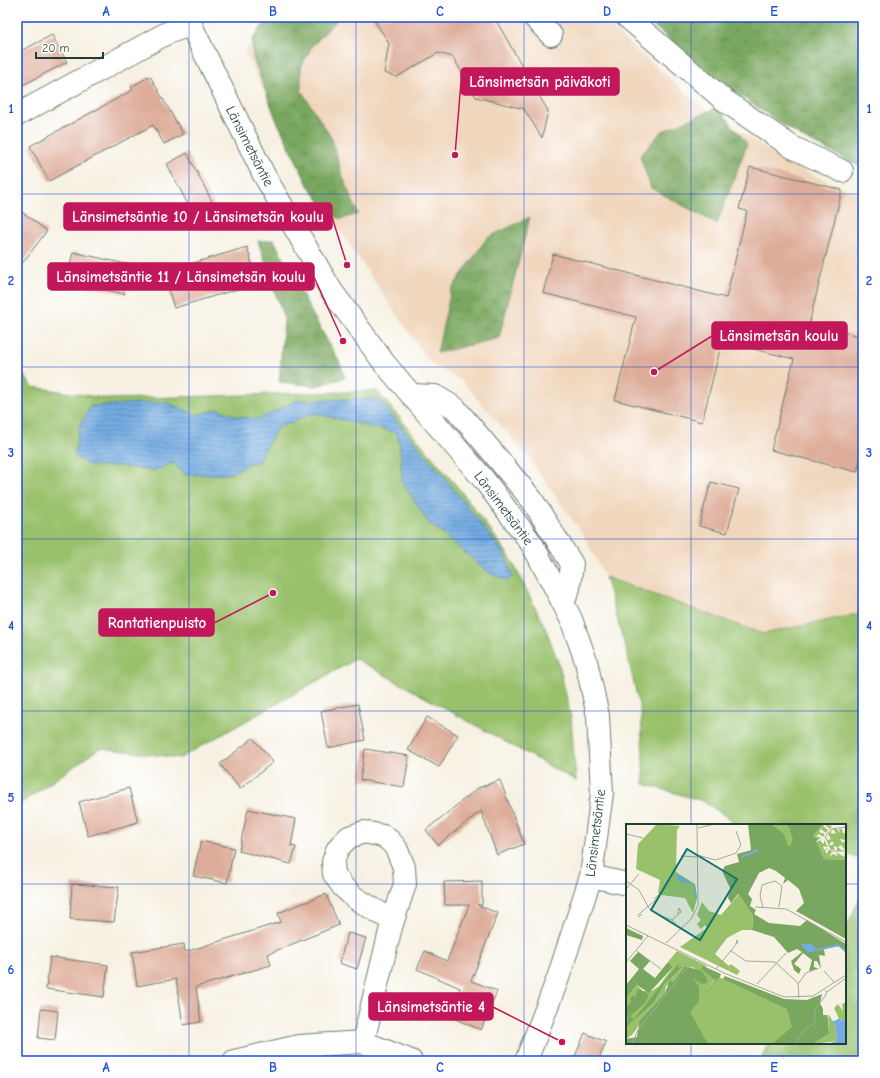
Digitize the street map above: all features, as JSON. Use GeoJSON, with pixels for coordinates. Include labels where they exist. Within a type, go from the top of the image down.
{"type":"FeatureCollection","features":[{"type":"Feature","properties":{"kind":"street"},"geometry":{"type":"LineString","coordinates":[[534,17],[551,35]]}},
{"type":"Feature","properties":{"kind":"street"},"geometry":{"type":"LineString","coordinates":[[627,17],[724,100],[792,147],[842,171]]}},
{"type":"Feature","properties":{"kind":"street"},"geometry":{"type":"LineString","coordinates":[[17,115],[188,21]]}},
{"type":"Feature","properties":{"kind":"street","name":"Länsimetsäntie"},"geometry":{"type":"LineString","coordinates":[[188,21],[264,175],[331,290],[385,364],[485,481],[532,544],[564,603],[586,661],[598,716],[602,793],[591,876],[558,978],[526,1061]]}},
{"type":"Feature","properties":{"kind":"street"},"geometry":{"type":"LineString","coordinates":[[591,876],[626,884]]}},
{"type":"Feature","properties":{"kind":"street"},"geometry":{"type":"LineString","coordinates":[[363,1042],[393,921]]}},
{"type":"Feature","properties":{"kind":"street"},"geometry":{"type":"LineString","coordinates":[[234,1061],[299,1046],[363,1042],[411,1061]]}},
{"type":"Feature","properties":{"kind":"shaded area"},"geometry":{"type":"Polygon","coordinates":[[[272,17],[598,17],[699,104],[783,160],[834,185],[863,194],[863,613],[763,634],[605,577],[584,536],[527,456],[462,381],[430,363],[323,206],[244,52],[272,17]]]}},
{"type":"Feature","properties":{"kind":"green space"},"geometry":{"type":"Polygon","coordinates":[[[285,17],[337,17],[335,22],[312,46],[301,67],[301,90],[332,139],[342,175],[358,214],[341,219],[329,214],[308,185],[276,119],[253,58],[252,40],[263,25],[285,17]]]}},
{"type":"Feature","properties":{"kind":"green space"},"geometry":{"type":"Polygon","coordinates":[[[643,17],[863,17],[863,176],[861,167],[800,136],[720,82],[643,17]]]}},
{"type":"Feature","properties":{"kind":"green space"},"geometry":{"type":"Polygon","coordinates":[[[718,107],[747,144],[717,224],[651,188],[640,156],[661,132],[718,107]]]}},
{"type":"Feature","properties":{"kind":"green space"},"geometry":{"type":"Polygon","coordinates":[[[530,217],[499,338],[437,353],[451,290],[487,238],[530,217]]]}},
{"type":"Feature","properties":{"kind":"green space"},"geometry":{"type":"Polygon","coordinates":[[[274,240],[340,363],[345,378],[315,386],[279,382],[284,319],[258,241],[274,240]]]}},
{"type":"Feature","properties":{"kind":"green space"},"geometry":{"type":"Polygon","coordinates":[[[17,367],[33,387],[110,399],[377,391],[464,495],[510,557],[546,629],[560,668],[571,718],[576,781],[356,659],[180,758],[100,748],[17,806],[17,367]]]}},
{"type":"Feature","properties":{"kind":"green space"},"geometry":{"type":"Polygon","coordinates":[[[605,577],[763,634],[863,613],[863,860],[846,854],[846,824],[733,824],[733,821],[703,801],[644,784],[641,714],[626,649],[605,577]]]}},
{"type":"Feature","properties":{"kind":"green space"},"geometry":{"type":"Polygon","coordinates":[[[863,890],[863,1061],[761,1061],[768,1044],[846,1044],[846,929],[863,890]]]}},
{"type":"Feature","properties":{"kind":"water"},"geometry":{"type":"Polygon","coordinates":[[[378,399],[440,472],[504,553],[513,576],[508,581],[491,574],[427,521],[402,481],[400,447],[397,433],[314,413],[277,428],[257,462],[249,463],[230,474],[186,475],[173,463],[153,471],[123,466],[90,466],[74,456],[80,424],[91,406],[168,403],[197,415],[218,409],[239,417],[259,419],[298,400],[378,399]]]}},
{"type":"Feature","properties":{"kind":"building"},"geometry":{"type":"Polygon","coordinates":[[[372,17],[494,17],[548,111],[542,138],[524,109],[476,97],[453,57],[438,53],[397,77],[384,73],[389,43],[372,17]]]}},
{"type":"Feature","properties":{"kind":"building"},"geometry":{"type":"Polygon","coordinates":[[[52,35],[67,62],[17,88],[17,53],[52,35]]]}},
{"type":"Feature","properties":{"kind":"building"},"geometry":{"type":"Polygon","coordinates":[[[150,76],[183,134],[164,144],[153,125],[49,181],[30,146],[133,90],[131,87],[150,76]]]}},
{"type":"Feature","properties":{"kind":"building"},"geometry":{"type":"Polygon","coordinates":[[[187,153],[221,219],[201,230],[167,164],[187,153]]]}},
{"type":"Feature","properties":{"kind":"building"},"geometry":{"type":"Polygon","coordinates":[[[750,167],[842,190],[809,324],[863,337],[863,448],[857,472],[771,450],[794,359],[722,341],[702,422],[615,400],[636,317],[543,293],[553,254],[726,298],[747,211],[739,209],[750,167]]]}},
{"type":"Feature","properties":{"kind":"building"},"geometry":{"type":"Polygon","coordinates":[[[17,208],[47,231],[17,270],[17,208]]]}},
{"type":"Feature","properties":{"kind":"building"},"geometry":{"type":"Polygon","coordinates":[[[247,247],[258,283],[174,308],[163,272],[247,247]]]}},
{"type":"Feature","properties":{"kind":"building"},"geometry":{"type":"Polygon","coordinates":[[[73,252],[135,266],[117,275],[125,294],[66,282],[73,252]]]}},
{"type":"Feature","properties":{"kind":"building"},"geometry":{"type":"Polygon","coordinates":[[[711,482],[739,489],[727,533],[699,526],[711,482]]]}},
{"type":"Feature","properties":{"kind":"building"},"geometry":{"type":"Polygon","coordinates":[[[358,704],[365,740],[328,748],[321,711],[358,704]]]}},
{"type":"Feature","properties":{"kind":"building"},"geometry":{"type":"Polygon","coordinates":[[[427,717],[458,735],[439,767],[408,750],[427,717]]]}},
{"type":"Feature","properties":{"kind":"building"},"geometry":{"type":"Polygon","coordinates":[[[253,738],[273,762],[240,789],[220,764],[253,738]]]}},
{"type":"Feature","properties":{"kind":"building"},"geometry":{"type":"Polygon","coordinates":[[[365,749],[409,756],[404,787],[360,780],[365,749]]]}},
{"type":"Feature","properties":{"kind":"building"},"geometry":{"type":"Polygon","coordinates":[[[500,780],[524,844],[497,855],[481,811],[438,845],[426,830],[478,788],[500,780]]]}},
{"type":"Feature","properties":{"kind":"building"},"geometry":{"type":"Polygon","coordinates":[[[129,788],[138,822],[88,836],[79,802],[129,788]]]}},
{"type":"Feature","properties":{"kind":"building"},"geometry":{"type":"Polygon","coordinates":[[[248,809],[296,819],[291,846],[296,847],[291,864],[239,851],[248,809]]]}},
{"type":"Feature","properties":{"kind":"building"},"geometry":{"type":"Polygon","coordinates":[[[201,841],[234,848],[227,883],[193,876],[201,841]]]}},
{"type":"Feature","properties":{"kind":"building"},"geometry":{"type":"Polygon","coordinates":[[[482,881],[482,905],[477,905],[498,913],[471,981],[497,991],[481,1030],[448,1016],[460,988],[417,969],[425,951],[447,961],[469,905],[445,905],[444,882],[482,881]]]}},
{"type":"Feature","properties":{"kind":"building"},"geometry":{"type":"Polygon","coordinates":[[[72,884],[119,887],[114,922],[70,919],[72,884]]]}},
{"type":"Feature","properties":{"kind":"building"},"geometry":{"type":"Polygon","coordinates":[[[326,894],[339,925],[268,954],[271,965],[196,987],[201,1022],[183,1025],[176,979],[137,986],[132,952],[184,944],[185,952],[281,922],[278,913],[326,894]]]}},
{"type":"Feature","properties":{"kind":"building"},"geometry":{"type":"Polygon","coordinates":[[[348,933],[366,938],[357,969],[339,963],[348,933]]]}},
{"type":"Feature","properties":{"kind":"building"},"geometry":{"type":"Polygon","coordinates":[[[50,957],[108,965],[104,997],[46,989],[50,957]]]}},
{"type":"Feature","properties":{"kind":"building"},"geometry":{"type":"Polygon","coordinates":[[[41,1009],[58,1011],[55,1040],[38,1038],[41,1009]]]}},
{"type":"Feature","properties":{"kind":"building"},"geometry":{"type":"Polygon","coordinates":[[[585,1033],[606,1042],[598,1061],[573,1061],[585,1033]]]}},
{"type":"Feature","properties":{"kind":"place","name":"Länsimetsän päiväkoti"},"geometry":{"type":"Point","coordinates":[455,155]}},
{"type":"Feature","properties":{"kind":"place","name":"Länsimetsäntie 10 / Länsimetsän koulu"},"geometry":{"type":"Point","coordinates":[347,265]}},
{"type":"Feature","properties":{"kind":"place","name":"Länsimetsäntie 11 / Länsimetsän koulu"},"geometry":{"type":"Point","coordinates":[343,341]}},
{"type":"Feature","properties":{"kind":"place","name":"Länsimetsän koulu"},"geometry":{"type":"Point","coordinates":[654,372]}},
{"type":"Feature","properties":{"kind":"place","name":"Rantatienpuisto"},"geometry":{"type":"Point","coordinates":[273,593]}},
{"type":"Feature","properties":{"kind":"place","name":"Länsimetsäntie 4"},"geometry":{"type":"Point","coordinates":[562,1042]}}]}
